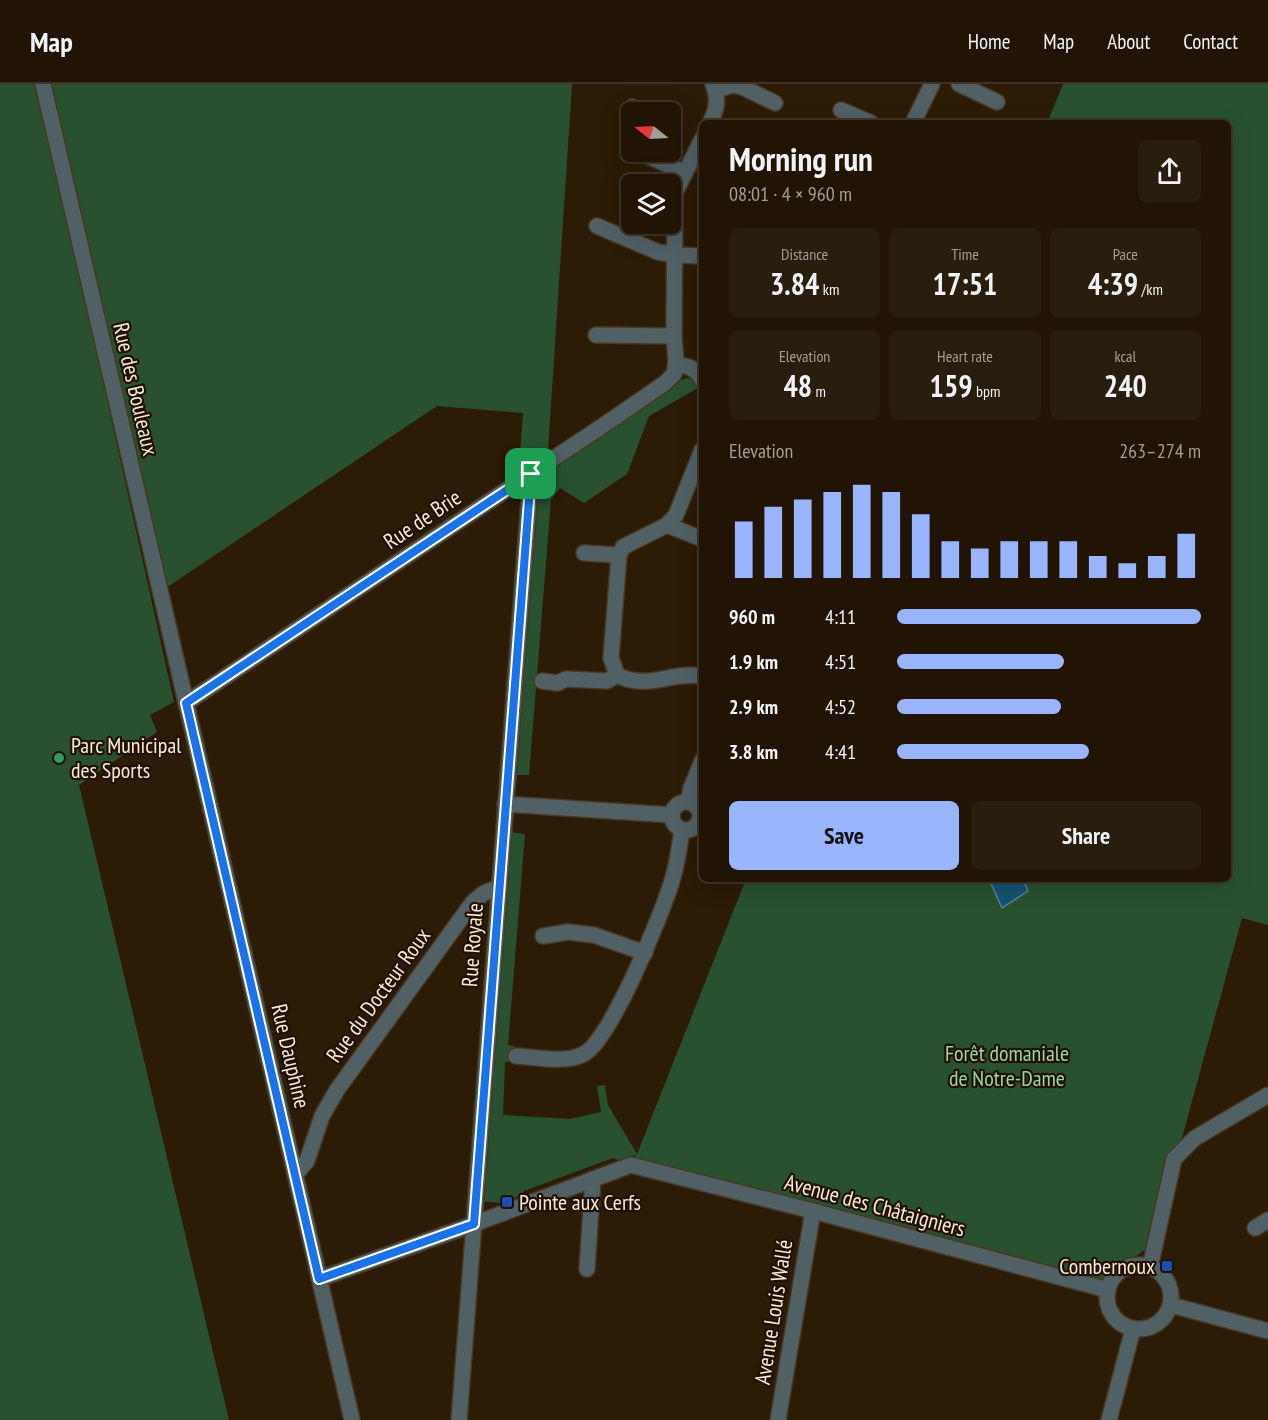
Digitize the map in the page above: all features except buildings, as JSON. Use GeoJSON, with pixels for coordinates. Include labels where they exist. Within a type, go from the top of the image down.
{"type":"FeatureCollection","features":[{"type":"Feature","properties":{"kind":"street","name":"Rue des Bouleaux"},"geometry":{"type":"LineString","coordinates":[[43,84],[186,703]]}},
{"type":"Feature","properties":{"kind":"street"},"geometry":{"type":"LineString","coordinates":[[914,120],[932,84]]}},
{"type":"Feature","properties":{"kind":"street"},"geometry":{"type":"LineString","coordinates":[[958,84],[998,102]]}},
{"type":"Feature","properties":{"kind":"street"},"geometry":{"type":"LineString","coordinates":[[712,120],[718,101],[714,87],[733,85],[742,87],[775,103]]}},
{"type":"Feature","properties":{"kind":"street"},"geometry":{"type":"LineString","coordinates":[[841,110],[864,120]]}},
{"type":"Feature","properties":{"kind":"street"},"geometry":{"type":"LineString","coordinates":[[697,161],[685,173],[675,193],[674,336],[676,366],[691,367],[699,376]]}},
{"type":"Feature","properties":{"kind":"street"},"geometry":{"type":"LineString","coordinates":[[661,162],[685,173]]}},
{"type":"Feature","properties":{"kind":"street"},"geometry":{"type":"LineString","coordinates":[[597,226],[658,252],[699,256]]}},
{"type":"Feature","properties":{"kind":"street"},"geometry":{"type":"LineString","coordinates":[[596,335],[674,336]]}},
{"type":"Feature","properties":{"kind":"street","name":"Rue de Brie"},"geometry":{"type":"LineString","coordinates":[[186,703],[666,383],[674,374],[676,366]]}},
{"type":"Feature","properties":{"kind":"street"},"geometry":{"type":"LineString","coordinates":[[699,458],[676,515],[667,525],[623,547],[620,555],[610,658],[617,675],[629,681],[647,682],[699,676]]}},
{"type":"Feature","properties":{"kind":"street","name":"Rue Royale"},"geometry":{"type":"LineString","coordinates":[[459,1420],[531,474]]}},
{"type":"Feature","properties":{"kind":"street"},"geometry":{"type":"LineString","coordinates":[[667,525],[699,538]]}},
{"type":"Feature","properties":{"kind":"street"},"geometry":{"type":"LineString","coordinates":[[584,553],[620,555]]}},
{"type":"Feature","properties":{"kind":"street"},"geometry":{"type":"LineString","coordinates":[[542,681],[558,683],[566,679],[607,681],[617,675]]}},
{"type":"Feature","properties":{"kind":"street","name":"Rue Dauphine"},"geometry":{"type":"LineString","coordinates":[[186,703],[352,1420]]}},
{"type":"Feature","properties":{"kind":"street"},"geometry":{"type":"LineString","coordinates":[[688,802],[699,768]]}},
{"type":"Feature","properties":{"kind":"street"},"geometry":{"type":"LineString","coordinates":[[699,815],[695,806],[688,802],[679,804],[672,815],[674,825],[682,830],[694,828],[699,819]]}},
{"type":"Feature","properties":{"kind":"street"},"geometry":{"type":"LineString","coordinates":[[505,804],[672,815]]}},
{"type":"Feature","properties":{"kind":"street"},"geometry":{"type":"LineString","coordinates":[[516,1056],[570,1058],[584,1053],[595,1045],[645,953],[672,883],[682,830]]}},
{"type":"Feature","properties":{"kind":"street","name":"Rue du Docteur Roux"},"geometry":{"type":"LineString","coordinates":[[295,1175],[307,1161],[322,1116],[337,1090],[473,902],[483,893],[499,887]]}},
{"type":"Feature","properties":{"kind":"street"},"geometry":{"type":"LineString","coordinates":[[543,936],[568,932],[594,935],[645,953]]}},
{"type":"Feature","properties":{"kind":"street"},"geometry":{"type":"LineString","coordinates":[[1149,1267],[1174,1159],[1195,1138],[1268,1095]]}},
{"type":"Feature","properties":{"kind":"street","name":"Avenue des Châtaigniers"},"geometry":{"type":"LineString","coordinates":[[593,1179],[631,1165],[1108,1290]]}},
{"type":"Feature","properties":{"kind":"street"},"geometry":{"type":"LineString","coordinates":[[319,1279],[593,1179],[587,1269]]}},
{"type":"Feature","properties":{"kind":"street","name":"Avenue Louis Wallé"},"geometry":{"type":"LineString","coordinates":[[778,1420],[813,1211]]}},
{"type":"Feature","properties":{"kind":"street"},"geometry":{"type":"LineString","coordinates":[[1139,1265],[1149,1267],[1158,1271],[1165,1278],[1172,1295],[1167,1314],[1161,1321],[1143,1329],[1124,1326],[1115,1319],[1107,1300],[1112,1280],[1128,1267],[1139,1265]]}},
{"type":"Feature","properties":{"kind":"street"},"geometry":{"type":"LineString","coordinates":[[1170,1305],[1268,1330]]}},
{"type":"Feature","properties":{"kind":"street"},"geometry":{"type":"LineString","coordinates":[[1109,1420],[1133,1329]]}},
{"type":"Feature","properties":{"kind":"green space","name":"Parc Municipal des Sports"},"geometry":{"type":"Polygon","coordinates":[[[0,84],[37,84],[174,702],[150,715],[157,732],[79,785],[229,1420],[0,1420],[0,84]]]}},
{"type":"Feature","properties":{"kind":"green space"},"geometry":{"type":"Polygon","coordinates":[[[43,84],[572,84],[548,451],[526,467],[521,462],[523,413],[437,406],[160,592],[43,84]]]}},
{"type":"Feature","properties":{"kind":"green space","name":"Forêt domaniale de Notre-Dame"},"geometry":{"type":"Polygon","coordinates":[[[1063,84],[1268,84],[1268,925],[1242,918],[1153,1244],[1126,1263],[1109,1282],[631,1165],[636,1155],[618,1160],[613,1158],[524,1191],[522,1195],[501,1203],[481,1201],[509,832],[525,834],[508,1045],[514,1046],[513,1062],[505,1062],[503,1115],[570,1119],[601,1112],[597,1086],[605,1085],[608,1105],[637,1154],[745,882],[1231,882],[1231,120],[1048,120],[1063,84]]]}},
{"type":"Feature","properties":{"kind":"green space"},"geometry":{"type":"Polygon","coordinates":[[[687,378],[693,379],[698,388],[649,416],[627,474],[584,503],[560,488],[551,500],[529,775],[517,775],[518,763],[514,763],[537,483],[543,474],[687,378]]]}},
{"type":"Feature","properties":{"kind":"water"},"geometry":{"type":"Polygon","coordinates":[[[990,882],[1024,882],[1028,891],[1002,908],[990,882]]]}},
{"type":"Feature","properties":{"kind":"place","name":"Parc Municipal des Sports"},"geometry":{"type":"Point","coordinates":[59,758]}},
{"type":"Feature","properties":{"kind":"place","name":"Pointe aux Cerfs"},"geometry":{"type":"Point","coordinates":[507,1202]}},
{"type":"Feature","properties":{"kind":"place","name":"Combernoux"},"geometry":{"type":"Point","coordinates":[1167,1266]}},
{"type":"Feature","properties":{"kind":"route"},"geometry":{"type":"LineString","coordinates":[[531,474],[474,1224],[319,1279],[186,703],[531,474]]}}]}
